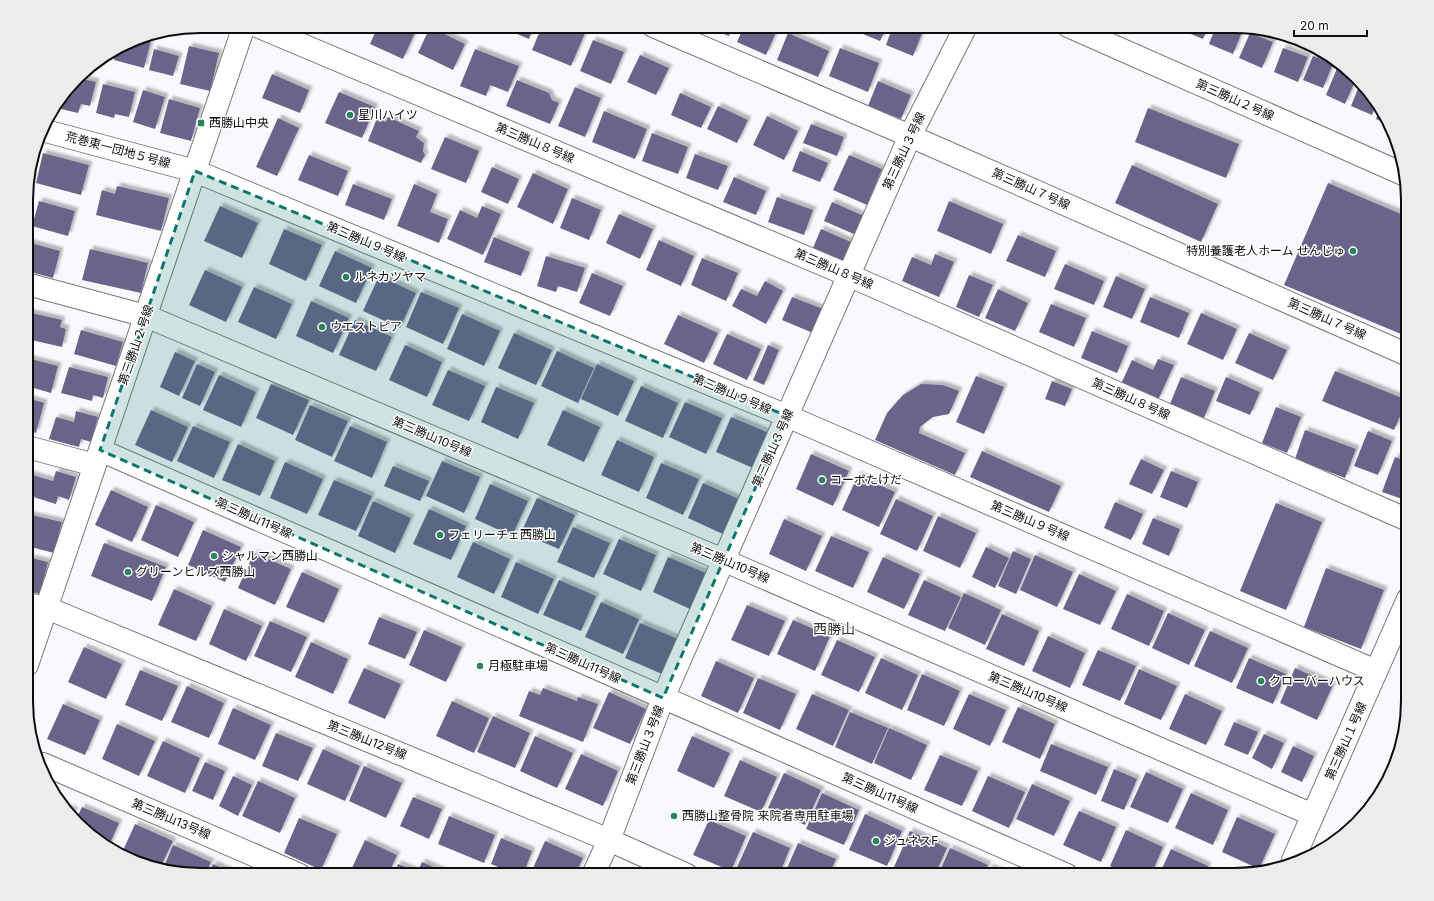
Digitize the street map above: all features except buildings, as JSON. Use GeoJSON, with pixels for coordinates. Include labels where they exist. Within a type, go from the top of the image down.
{"type":"FeatureCollection","features":[{"type":"Feature","properties":{"kind":"street","name":"第三勝山２号線"},"geometry":{"type":"LineString","coordinates":[[33,632],[37,606],[98,458],[242,33]]}},
{"type":"Feature","properties":{"kind":"street","name":"第三勝山８号線"},"geometry":{"type":"LineString","coordinates":[[274,33],[848,275],[1401,517]]}},
{"type":"Feature","properties":{"kind":"street","name":"第三勝山７号線"},"geometry":{"type":"LineString","coordinates":[[669,33],[910,136],[1401,352]]}},
{"type":"Feature","properties":{"kind":"street","name":"第三勝山３号線"},"geometry":{"type":"LineString","coordinates":[[596,868],[609,840],[663,698],[848,275],[910,136],[962,33]]}},
{"type":"Feature","properties":{"kind":"street","name":"第三勝山２号線"},"geometry":{"type":"LineString","coordinates":[[1084,33],[1399,172]]}},
{"type":"Feature","properties":{"kind":"street","name":"荒巻東一団地５号線"},"geometry":{"type":"LineString","coordinates":[[48,132],[195,171]]}},
{"type":"Feature","properties":{"kind":"street","name":"第三勝山９号線"},"geometry":{"type":"LineString","coordinates":[[195,171],[787,416],[1376,671]]}},
{"type":"Feature","properties":{"kind":"street","name":"第三勝山10号線"},"geometry":{"type":"LineString","coordinates":[[33,285],[146,316],[723,560],[1313,815]]}},
{"type":"Feature","properties":{"kind":"street","name":"第三勝山11号線"},"geometry":{"type":"LineString","coordinates":[[33,448],[98,458],[663,698],[1051,868]]}},
{"type":"Feature","properties":{"kind":"street","name":"第三勝山12号線"},"geometry":{"type":"LineString","coordinates":[[37,606],[609,840],[671,868]]}},
{"type":"Feature","properties":{"kind":"street","name":"第三勝山１号線"},"geometry":{"type":"LineString","coordinates":[[1295,856],[1401,615]]}},
{"type":"Feature","properties":{"kind":"street","name":"第三勝山13号線"},"geometry":{"type":"LineString","coordinates":[[46,765],[284,868]]}},
{"type":"Feature","properties":{"kind":"highlighted area"},"geometry":{"type":"Polygon","coordinates":[[[195,171],[787,416],[663,698],[100,450],[195,171]]]}},
{"type":"Feature","properties":{"kind":"place","name":"星川ハイツ"},"geometry":{"type":"Point","coordinates":[350,115]}},
{"type":"Feature","properties":{"kind":"place","name":"西勝山中央"},"geometry":{"type":"Point","coordinates":[201,123]}},
{"type":"Feature","properties":{"kind":"place","name":"特別養護老人ホーム せんじゅ"},"geometry":{"type":"Point","coordinates":[1353,251]}},
{"type":"Feature","properties":{"kind":"place","name":"ルネカツヤマ"},"geometry":{"type":"Point","coordinates":[346,277]}},
{"type":"Feature","properties":{"kind":"place","name":"ウエストピア"},"geometry":{"type":"Point","coordinates":[322,327]}},
{"type":"Feature","properties":{"kind":"place","name":"コーポたけだ"},"geometry":{"type":"Point","coordinates":[822,480]}},
{"type":"Feature","properties":{"kind":"place","name":"フェリーチェ西勝山"},"geometry":{"type":"Point","coordinates":[440,535]}},
{"type":"Feature","properties":{"kind":"place","name":"シャルマン西勝山"},"geometry":{"type":"Point","coordinates":[214,556]}},
{"type":"Feature","properties":{"kind":"place","name":"グリーンヒルズ西勝山"},"geometry":{"type":"Point","coordinates":[128,572]}},
{"type":"Feature","properties":{"kind":"place","name":"月極駐車場"},"geometry":{"type":"Point","coordinates":[480,666]}},
{"type":"Feature","properties":{"kind":"place","name":"クローバーハウス"},"geometry":{"type":"Point","coordinates":[1261,681]}},
{"type":"Feature","properties":{"kind":"place","name":"西勝山整骨院 来院者専用駐車場"},"geometry":{"type":"Point","coordinates":[674,816]}},
{"type":"Feature","properties":{"kind":"place","name":"ジュネスF"},"geometry":{"type":"Point","coordinates":[876,841]}},
{"type":"Feature","properties":{"kind":"district","name":"西勝山"},"geometry":{"type":"Point","coordinates":[834,629]}}]}
